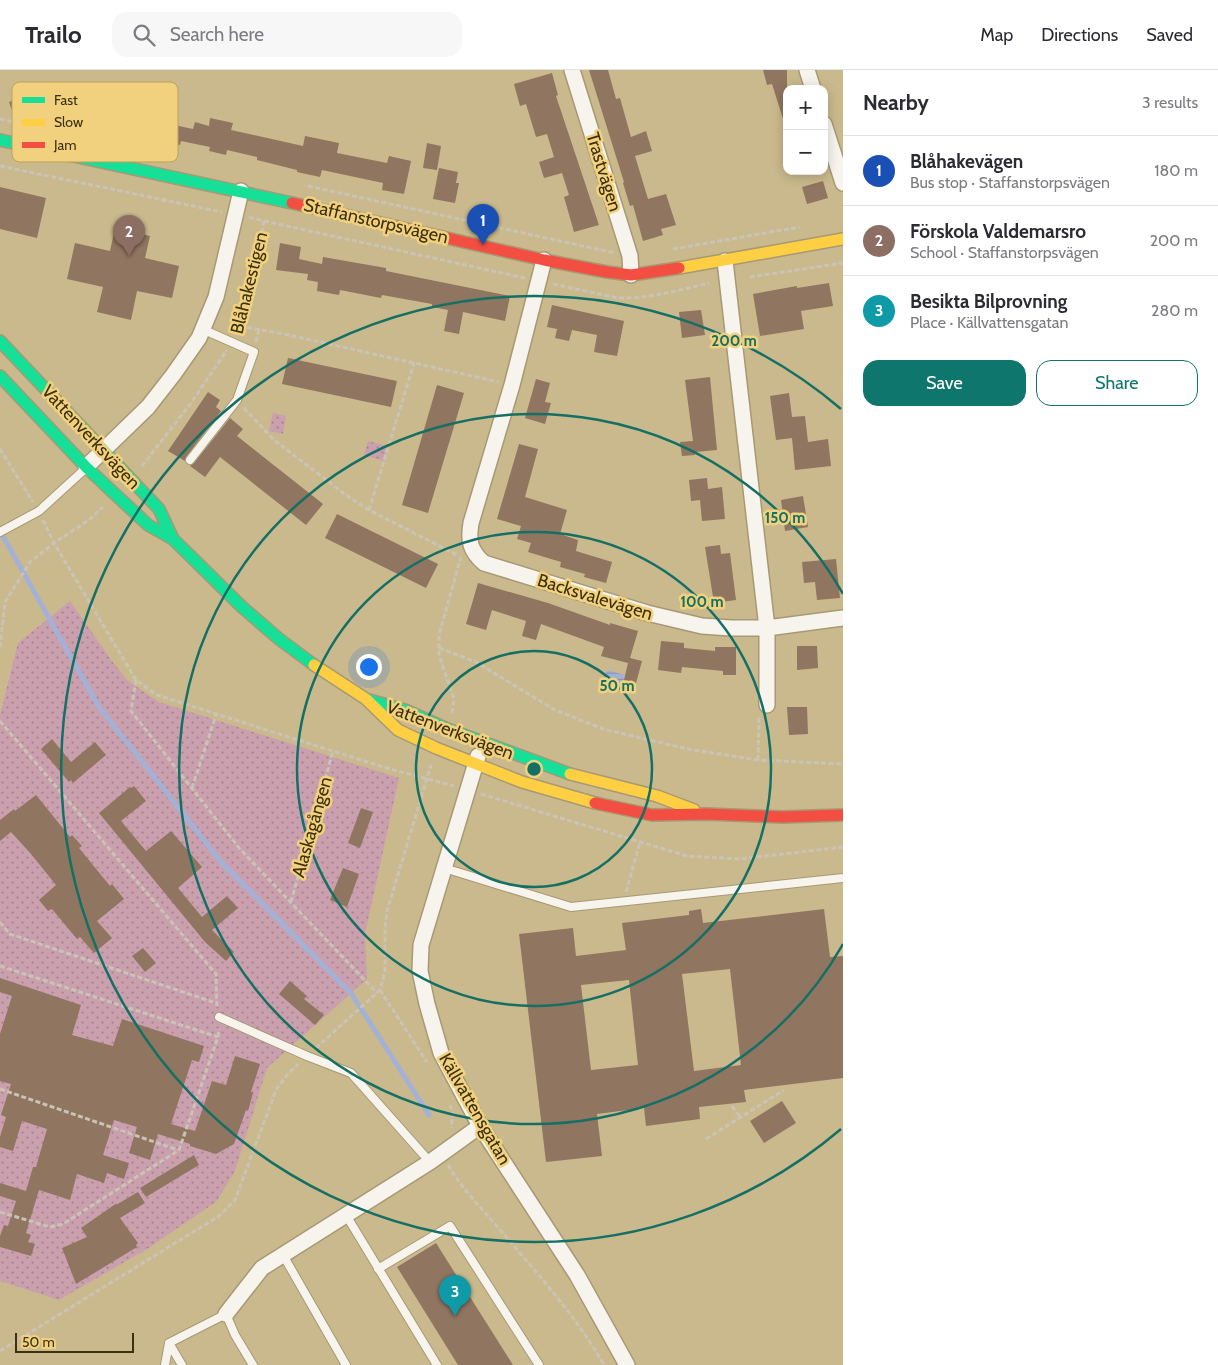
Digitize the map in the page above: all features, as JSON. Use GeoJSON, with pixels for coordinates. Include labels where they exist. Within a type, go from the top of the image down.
{"type":"FeatureCollection","features":[{"type":"Feature","properties":{"kind":"street","name":"Trastvägen"},"geometry":{"type":"LineString","coordinates":[[572,70],[630,256],[630,274]]}},
{"type":"Feature","properties":{"kind":"street"},"geometry":{"type":"LineString","coordinates":[[807,70],[812,85]]}},
{"type":"Feature","properties":{"kind":"street"},"geometry":{"type":"LineString","coordinates":[[826,130],[843,183]]}},
{"type":"Feature","properties":{"kind":"street","name":"Staffanstorpsvägen"},"geometry":{"type":"LineString","coordinates":[[104,162],[544,260],[607,272],[630,274],[725,261],[843,239]]}},
{"type":"Feature","properties":{"kind":"street"},"geometry":{"type":"LineString","coordinates":[[86,467],[148,407],[199,338],[216,297],[241,191]]}},
{"type":"Feature","properties":{"kind":"street"},"geometry":{"type":"LineString","coordinates":[[467,554],[471,523],[512,385],[544,260]]}},
{"type":"Feature","properties":{"kind":"street"},"geometry":{"type":"LineString","coordinates":[[725,261],[767,628],[767,705]]}},
{"type":"Feature","properties":{"kind":"street","name":"Vattenverksvägen"},"geometry":{"type":"LineString","coordinates":[[0,341],[159,509],[173,539]]}},
{"type":"Feature","properties":{"kind":"street","name":"Vattenverksvägen"},"geometry":{"type":"LineString","coordinates":[[0,376],[86,467],[148,525],[173,539],[242,607],[279,639],[324,672],[366,699],[398,730],[436,748],[522,782],[610,807],[652,815],[706,814],[783,817],[843,815]]}},
{"type":"Feature","properties":{"kind":"street","name":"Backsvalevägen"},"geometry":{"type":"LineString","coordinates":[[467,554],[484,563],[647,613],[702,626],[767,628],[843,618]]}},
{"type":"Feature","properties":{"kind":"street","name":"Vattenverksvägen"},"geometry":{"type":"LineString","coordinates":[[366,699],[405,710],[445,728],[569,774],[657,796],[706,814]]}},
{"type":"Feature","properties":{"kind":"street","name":"Källvattensgatan"},"geometry":{"type":"LineString","coordinates":[[484,743],[475,764],[421,945],[420,971],[426,1004],[441,1053],[480,1126],[577,1275],[627,1365]]}},
{"type":"Feature","properties":{"kind":"street"},"geometry":{"type":"LineString","coordinates":[[226,1314],[262,1268],[436,1158],[480,1126]]}},
{"type":"Feature","properties":{"kind":"lane"},"geometry":{"type":"LineString","coordinates":[[190,460],[237,400],[254,352],[202,329]]}},
{"type":"Feature","properties":{"kind":"lane"},"geometry":{"type":"LineString","coordinates":[[0,532],[39,512],[86,467]]}},
{"type":"Feature","properties":{"kind":"lane"},"geometry":{"type":"LineString","coordinates":[[444,868],[571,907],[843,878]]}},
{"type":"Feature","properties":{"kind":"lane"},"geometry":{"type":"LineString","coordinates":[[220,1017],[307,1056],[351,1073],[436,1158]]}},
{"type":"Feature","properties":{"kind":"lane"},"geometry":{"type":"LineString","coordinates":[[346,1215],[437,1365]]}},
{"type":"Feature","properties":{"kind":"lane"},"geometry":{"type":"LineString","coordinates":[[378,1269],[450,1226],[539,1365]]}},
{"type":"Feature","properties":{"kind":"lane"},"geometry":{"type":"LineString","coordinates":[[283,1254],[346,1365]]}},
{"type":"Feature","properties":{"kind":"lane"},"geometry":{"type":"LineString","coordinates":[[169,1342],[226,1314],[235,1335],[253,1365]]}},
{"type":"Feature","properties":{"kind":"lane"},"geometry":{"type":"LineString","coordinates":[[166,1365],[169,1342]]}},
{"type":"Feature","properties":{"kind":"lane"},"geometry":{"type":"LineString","coordinates":[[169,1342],[182,1365]]}},
{"type":"Feature","properties":{"kind":"path","name":"Blåhakestigen"},"geometry":{"type":"LineString","coordinates":[[0,166],[264,221],[240,326],[233,342],[191,403],[147,461],[131,478]]}},
{"type":"Feature","properties":{"kind":"path"},"geometry":{"type":"LineString","coordinates":[[298,184],[630,256]]}},
{"type":"Feature","properties":{"kind":"path"},"geometry":{"type":"LineString","coordinates":[[264,221],[618,298],[643,298]]}},
{"type":"Feature","properties":{"kind":"path"},"geometry":{"type":"LineString","coordinates":[[667,250],[806,226]]}},
{"type":"Feature","properties":{"kind":"path"},"geometry":{"type":"LineString","coordinates":[[240,326],[284,334],[512,385]]}},
{"type":"Feature","properties":{"kind":"path"},"geometry":{"type":"LineString","coordinates":[[369,510],[414,363]]}},
{"type":"Feature","properties":{"kind":"path"},"geometry":{"type":"LineString","coordinates":[[237,400],[274,440],[323,478],[369,510],[467,554],[439,635],[439,655],[454,699],[451,714],[445,728]]}},
{"type":"Feature","properties":{"kind":"path"},"geometry":{"type":"LineString","coordinates":[[0,449],[39,512],[54,543],[136,680],[157,695],[216,715],[332,752],[427,778]]}},
{"type":"Feature","properties":{"kind":"path"},"geometry":{"type":"LineString","coordinates":[[0,647],[5,602],[30,562],[54,543],[89,520],[116,495]]}},
{"type":"Feature","properties":{"kind":"path"},"geometry":{"type":"LineString","coordinates":[[439,648],[476,662],[554,709],[602,729],[688,749],[758,760],[843,764]]}},
{"type":"Feature","properties":{"kind":"path"},"geometry":{"type":"LineString","coordinates":[[136,680],[132,711],[191,789],[239,848],[377,993]]}},
{"type":"Feature","properties":{"kind":"path"},"geometry":{"type":"LineString","coordinates":[[758,760],[759,714],[767,705]]}},
{"type":"Feature","properties":{"kind":"path"},"geometry":{"type":"LineString","coordinates":[[191,789],[216,715]]}},
{"type":"Feature","properties":{"kind":"path"},"geometry":{"type":"LineString","coordinates":[[0,721],[216,974],[216,1003],[220,1017]]}},
{"type":"Feature","properties":{"kind":"path"},"geometry":{"type":"LineString","coordinates":[[0,1351],[219,1216],[235,1200],[276,1090],[287,1075],[380,990],[385,972],[387,911],[436,748]]}},
{"type":"Feature","properties":{"kind":"path","name":"Alaskagången"},"geometry":{"type":"LineString","coordinates":[[291,902],[332,752]]}},
{"type":"Feature","properties":{"kind":"path"},"geometry":{"type":"LineString","coordinates":[[624,901],[640,842]]}},
{"type":"Feature","properties":{"kind":"path"},"geometry":{"type":"LineString","coordinates":[[0,922],[10,934],[216,1003]]}},
{"type":"Feature","properties":{"kind":"path"},"geometry":{"type":"LineString","coordinates":[[0,966],[218,1037],[179,1150],[63,1224],[50,1227],[0,1212]]}},
{"type":"Feature","properties":{"kind":"path"},"geometry":{"type":"LineString","coordinates":[[380,990],[430,1068]]}},
{"type":"Feature","properties":{"kind":"path"},"geometry":{"type":"LineString","coordinates":[[0,1089],[179,1150]]}},
{"type":"Feature","properties":{"kind":"path"},"geometry":{"type":"LineString","coordinates":[[706,1139],[784,1090]]}},
{"type":"Feature","properties":{"kind":"path"},"geometry":{"type":"LineString","coordinates":[[449,1100],[453,1113],[452,1125],[441,1143],[436,1158],[552,1291],[580,1327],[604,1365]]}},
{"type":"Feature","properties":{"kind":"path"},"geometry":{"type":"LineString","coordinates":[[732,1106],[741,1118]]}},
{"type":"Feature","properties":{"kind":"shaded area"},"geometry":{"type":"Polygon","coordinates":[[[273,413],[286,416],[283,434],[269,431],[273,413]]]}},
{"type":"Feature","properties":{"kind":"shaded area"},"geometry":{"type":"Polygon","coordinates":[[[368,441],[387,446],[383,461],[364,455],[368,441]]]}},
{"type":"Feature","properties":{"kind":"shaded area"},"geometry":{"type":"Polygon","coordinates":[[[70,601],[127,680],[159,702],[399,778],[365,934],[367,979],[267,1068],[235,1171],[216,1202],[147,1249],[59,1300],[0,1281],[0,715],[18,643],[70,601]]]}},
{"type":"Feature","properties":{"kind":"water"},"geometry":{"type":"Polygon","coordinates":[[[607,670],[625,675],[622,685],[604,679],[607,670]]]}},
{"type":"Feature","properties":{"kind":"building"},"geometry":{"type":"Polygon","coordinates":[[[589,70],[608,70],[616,99],[620,98],[631,137],[646,131],[652,151],[635,156],[648,199],[666,194],[676,225],[661,229],[663,235],[643,241],[633,205],[630,206],[589,70]]]}},
{"type":"Feature","properties":{"kind":"building"},"geometry":{"type":"Polygon","coordinates":[[[763,70],[787,70],[787,85],[783,85],[783,119],[772,84],[767,85],[763,70]]]}},
{"type":"Feature","properties":{"kind":"building"},"geometry":{"type":"Polygon","coordinates":[[[552,73],[558,95],[556,96],[599,225],[574,232],[564,197],[569,195],[562,173],[544,178],[539,162],[554,157],[547,134],[536,137],[526,104],[520,106],[514,84],[552,73]]]}},
{"type":"Feature","properties":{"kind":"building"},"geometry":{"type":"Polygon","coordinates":[[[210,118],[233,123],[231,130],[303,146],[305,136],[339,143],[337,153],[387,163],[389,156],[411,161],[404,194],[382,190],[383,183],[322,170],[320,177],[257,160],[257,157],[227,150],[226,155],[209,151],[210,147],[181,141],[180,145],[178,145],[178,126],[193,129],[195,122],[209,126],[210,118]]]}},
{"type":"Feature","properties":{"kind":"building"},"geometry":{"type":"Polygon","coordinates":[[[427,143],[441,146],[437,170],[423,168],[427,143]]]}},
{"type":"Feature","properties":{"kind":"building"},"geometry":{"type":"Polygon","coordinates":[[[439,168],[458,172],[456,183],[459,183],[455,203],[433,199],[439,168]]]}},
{"type":"Feature","properties":{"kind":"building"},"geometry":{"type":"Polygon","coordinates":[[[823,181],[828,198],[807,204],[802,187],[823,181]]]}},
{"type":"Feature","properties":{"kind":"building"},"geometry":{"type":"Polygon","coordinates":[[[0,187],[46,198],[37,238],[0,229],[0,187]]]}},
{"type":"Feature","properties":{"kind":"building"},"geometry":{"type":"Polygon","coordinates":[[[115,228],[150,236],[145,258],[179,266],[172,298],[137,291],[131,320],[97,312],[103,287],[67,279],[75,243],[110,251],[115,228]]]}},
{"type":"Feature","properties":{"kind":"building"},"geometry":{"type":"Polygon","coordinates":[[[280,243],[301,247],[299,259],[322,264],[323,257],[386,268],[386,271],[510,296],[505,321],[463,312],[459,334],[444,331],[448,310],[432,307],[432,304],[382,295],[381,298],[340,290],[339,295],[317,291],[318,282],[307,280],[308,274],[276,270],[280,243]]]}},
{"type":"Feature","properties":{"kind":"building"},"geometry":{"type":"Polygon","coordinates":[[[829,283],[833,306],[801,311],[804,329],[760,336],[753,294],[797,286],[797,288],[829,283]]]}},
{"type":"Feature","properties":{"kind":"building"},"geometry":{"type":"Polygon","coordinates":[[[552,305],[624,321],[617,356],[594,352],[597,335],[572,330],[569,341],[555,338],[557,329],[547,327],[552,305]]]}},
{"type":"Feature","properties":{"kind":"building"},"geometry":{"type":"Polygon","coordinates":[[[701,310],[705,335],[682,338],[679,312],[701,310]]]}},
{"type":"Feature","properties":{"kind":"building"},"geometry":{"type":"Polygon","coordinates":[[[288,358],[397,381],[391,407],[282,384],[288,358]]]}},
{"type":"Feature","properties":{"kind":"building"},"geometry":{"type":"Polygon","coordinates":[[[710,377],[717,450],[695,452],[695,455],[682,456],[680,442],[693,441],[685,380],[710,377]]]}},
{"type":"Feature","properties":{"kind":"building"},"geometry":{"type":"Polygon","coordinates":[[[536,379],[550,383],[545,402],[551,403],[545,424],[525,418],[536,379]]]}},
{"type":"Feature","properties":{"kind":"building"},"geometry":{"type":"Polygon","coordinates":[[[437,385],[464,393],[428,513],[402,505],[437,385]]]}},
{"type":"Feature","properties":{"kind":"building"},"geometry":{"type":"Polygon","coordinates":[[[208,392],[220,400],[216,407],[221,411],[186,457],[185,461],[168,451],[208,392]]]}},
{"type":"Feature","properties":{"kind":"building"},"geometry":{"type":"Polygon","coordinates":[[[789,393],[792,417],[805,416],[808,442],[828,439],[831,466],[795,470],[792,438],[776,440],[770,396],[789,393]]]}},
{"type":"Feature","properties":{"kind":"building"},"geometry":{"type":"Polygon","coordinates":[[[230,418],[243,429],[237,436],[323,504],[306,525],[220,457],[205,477],[190,466],[230,418]]]}},
{"type":"Feature","properties":{"kind":"building"},"geometry":{"type":"Polygon","coordinates":[[[519,444],[538,449],[525,497],[567,510],[560,534],[578,540],[576,551],[612,562],[606,583],[584,577],[585,574],[560,567],[561,562],[528,552],[531,543],[517,539],[521,526],[497,519],[519,444]]]}},
{"type":"Feature","properties":{"kind":"building"},"geometry":{"type":"Polygon","coordinates":[[[707,478],[708,489],[722,487],[725,519],[702,521],[700,500],[691,501],[689,480],[707,478]]]}},
{"type":"Feature","properties":{"kind":"building"},"geometry":{"type":"Polygon","coordinates":[[[803,496],[808,527],[785,531],[781,500],[803,496]]]}},
{"type":"Feature","properties":{"kind":"building"},"geometry":{"type":"Polygon","coordinates":[[[337,514],[438,564],[426,588],[325,538],[337,514]]]}},
{"type":"Feature","properties":{"kind":"building"},"geometry":{"type":"Polygon","coordinates":[[[720,545],[721,554],[730,553],[736,600],[714,603],[705,547],[720,545]]]}},
{"type":"Feature","properties":{"kind":"building"},"geometry":{"type":"Polygon","coordinates":[[[836,559],[840,598],[817,600],[815,582],[804,583],[802,562],[836,559]]]}},
{"type":"Feature","properties":{"kind":"building"},"geometry":{"type":"Polygon","coordinates":[[[478,583],[548,603],[610,625],[610,623],[638,631],[630,658],[642,661],[636,683],[624,680],[628,663],[601,656],[604,647],[541,624],[536,640],[522,636],[526,621],[492,610],[486,630],[466,624],[478,583]]]}},
{"type":"Feature","properties":{"kind":"building"},"geometry":{"type":"Polygon","coordinates":[[[661,641],[684,643],[684,648],[715,651],[715,647],[736,647],[736,675],[723,675],[723,671],[682,667],[681,673],[658,670],[661,641]]]}},
{"type":"Feature","properties":{"kind":"building"},"geometry":{"type":"Polygon","coordinates":[[[797,646],[817,646],[818,668],[797,670],[797,646]]]}},
{"type":"Feature","properties":{"kind":"building"},"geometry":{"type":"Polygon","coordinates":[[[787,707],[807,707],[808,734],[789,735],[787,707]]]}},
{"type":"Feature","properties":{"kind":"building"},"geometry":{"type":"Polygon","coordinates":[[[52,739],[71,762],[95,742],[106,755],[73,783],[71,780],[69,782],[41,749],[52,739]]]}},
{"type":"Feature","properties":{"kind":"building"},"geometry":{"type":"Polygon","coordinates":[[[134,786],[146,801],[121,821],[146,851],[171,831],[202,867],[178,888],[202,917],[227,896],[238,908],[212,930],[234,952],[226,961],[205,942],[99,813],[130,787],[134,786]]]}},
{"type":"Feature","properties":{"kind":"building"},"geometry":{"type":"Polygon","coordinates":[[[36,795],[70,837],[72,835],[82,846],[79,848],[110,886],[112,884],[124,899],[97,921],[112,938],[94,953],[80,937],[77,939],[52,909],[48,911],[39,900],[56,885],[31,854],[11,832],[0,841],[0,820],[36,795]]]}},
{"type":"Feature","properties":{"kind":"building"},"geometry":{"type":"Polygon","coordinates":[[[361,808],[373,812],[360,848],[348,843],[361,808]]]}},
{"type":"Feature","properties":{"kind":"building"},"geometry":{"type":"Polygon","coordinates":[[[343,868],[359,874],[347,907],[330,900],[343,868]]]}},
{"type":"Feature","properties":{"kind":"building"},"geometry":{"type":"Polygon","coordinates":[[[701,909],[703,923],[824,909],[830,957],[843,956],[843,1078],[744,1090],[746,1102],[699,1107],[700,1119],[646,1126],[644,1108],[597,1114],[602,1156],[546,1162],[519,934],[573,928],[576,956],[626,950],[622,923],[689,915],[689,911],[701,909]],[[730,969],[682,974],[694,1071],[741,1065],[730,969]],[[629,980],[581,985],[591,1070],[638,1065],[629,980]]]}},
{"type":"Feature","properties":{"kind":"building"},"geometry":{"type":"Polygon","coordinates":[[[143,948],[156,963],[145,972],[132,956],[143,948]]]}},
{"type":"Feature","properties":{"kind":"building"},"geometry":{"type":"Polygon","coordinates":[[[0,978],[81,1005],[72,1035],[113,1046],[122,1019],[204,1046],[199,1062],[192,1060],[171,1124],[195,1131],[212,1081],[226,1085],[235,1056],[260,1064],[251,1092],[253,1093],[248,1111],[246,1110],[234,1144],[216,1154],[158,1134],[150,1160],[129,1153],[137,1127],[114,1120],[103,1155],[129,1163],[124,1179],[107,1173],[104,1183],[77,1174],[70,1200],[39,1190],[26,1233],[31,1235],[28,1242],[35,1244],[31,1256],[0,1247],[0,1236],[4,1225],[8,1226],[16,1201],[0,1196],[0,1183],[26,1191],[33,1167],[36,1167],[47,1129],[22,1121],[13,1151],[0,1147],[0,1137],[6,1117],[1,1115],[11,1084],[0,1081],[0,1034],[12,996],[0,992],[0,978]]]}},
{"type":"Feature","properties":{"kind":"building"},"geometry":{"type":"Polygon","coordinates":[[[290,981],[307,996],[304,999],[324,1015],[315,1025],[279,994],[290,981]]]}},
{"type":"Feature","properties":{"kind":"building"},"geometry":{"type":"Polygon","coordinates":[[[782,1101],[796,1123],[764,1143],[750,1121],[782,1101]]]}},
{"type":"Feature","properties":{"kind":"building"},"geometry":{"type":"Polygon","coordinates":[[[194,1155],[199,1165],[146,1197],[140,1188],[194,1155]]]}},
{"type":"Feature","properties":{"kind":"building"},"geometry":{"type":"Polygon","coordinates":[[[138,1192],[145,1203],[120,1218],[138,1243],[137,1247],[76,1284],[62,1248],[87,1237],[81,1228],[117,1203],[116,1205],[138,1192]]]}},
{"type":"Feature","properties":{"kind":"building"},"geometry":{"type":"Polygon","coordinates":[[[436,1243],[513,1365],[458,1365],[397,1267],[436,1243]]]}},
{"type":"Feature","properties":{"kind":"waterway"},"geometry":{"type":"LineString","coordinates":[[0,531],[99,707],[222,863],[351,993],[429,1115]]}},
{"type":"Feature","properties":{"kind":"traffic: fast"},"geometry":{"type":"LineString","coordinates":[[0,140],[12,143]]}},
{"type":"Feature","properties":{"kind":"traffic: fast"},"geometry":{"type":"LineString","coordinates":[[102,162],[292,203]]}},
{"type":"Feature","properties":{"kind":"traffic: fast"},"geometry":{"type":"LineString","coordinates":[[0,341],[159,509],[173,539]]}},
{"type":"Feature","properties":{"kind":"traffic: fast"},"geometry":{"type":"LineString","coordinates":[[0,376],[86,467],[148,525],[173,539],[242,607],[279,639],[314,665]]}},
{"type":"Feature","properties":{"kind":"traffic: fast"},"geometry":{"type":"LineString","coordinates":[[369,700],[405,710],[445,728],[570,774]]}},
{"type":"Feature","properties":{"kind":"traffic: slow"},"geometry":{"type":"LineString","coordinates":[[679,268],[843,239]]}},
{"type":"Feature","properties":{"kind":"traffic: slow"},"geometry":{"type":"LineString","coordinates":[[314,665],[366,699],[398,730],[436,748],[522,782],[595,803]]}},
{"type":"Feature","properties":{"kind":"traffic: slow"},"geometry":{"type":"LineString","coordinates":[[570,774],[657,796],[694,810]]}},
{"type":"Feature","properties":{"kind":"traffic: jam"},"geometry":{"type":"LineString","coordinates":[[292,203],[544,260],[607,272],[631,275],[679,268]]}},
{"type":"Feature","properties":{"kind":"traffic: jam"},"geometry":{"type":"LineString","coordinates":[[595,803],[652,815],[706,814],[783,817],[843,815]]}},
{"type":"Feature","properties":{"kind":"place","name":"Blåhakevägen"},"geometry":{"type":"Point","coordinates":[483,245]}},
{"type":"Feature","properties":{"kind":"place","name":"Förskola Valdemarsro"},"geometry":{"type":"Point","coordinates":[129,256]}},
{"type":"Feature","properties":{"kind":"place","name":"Besikta Bilprovning"},"geometry":{"type":"Point","coordinates":[455,1316]}}]}
